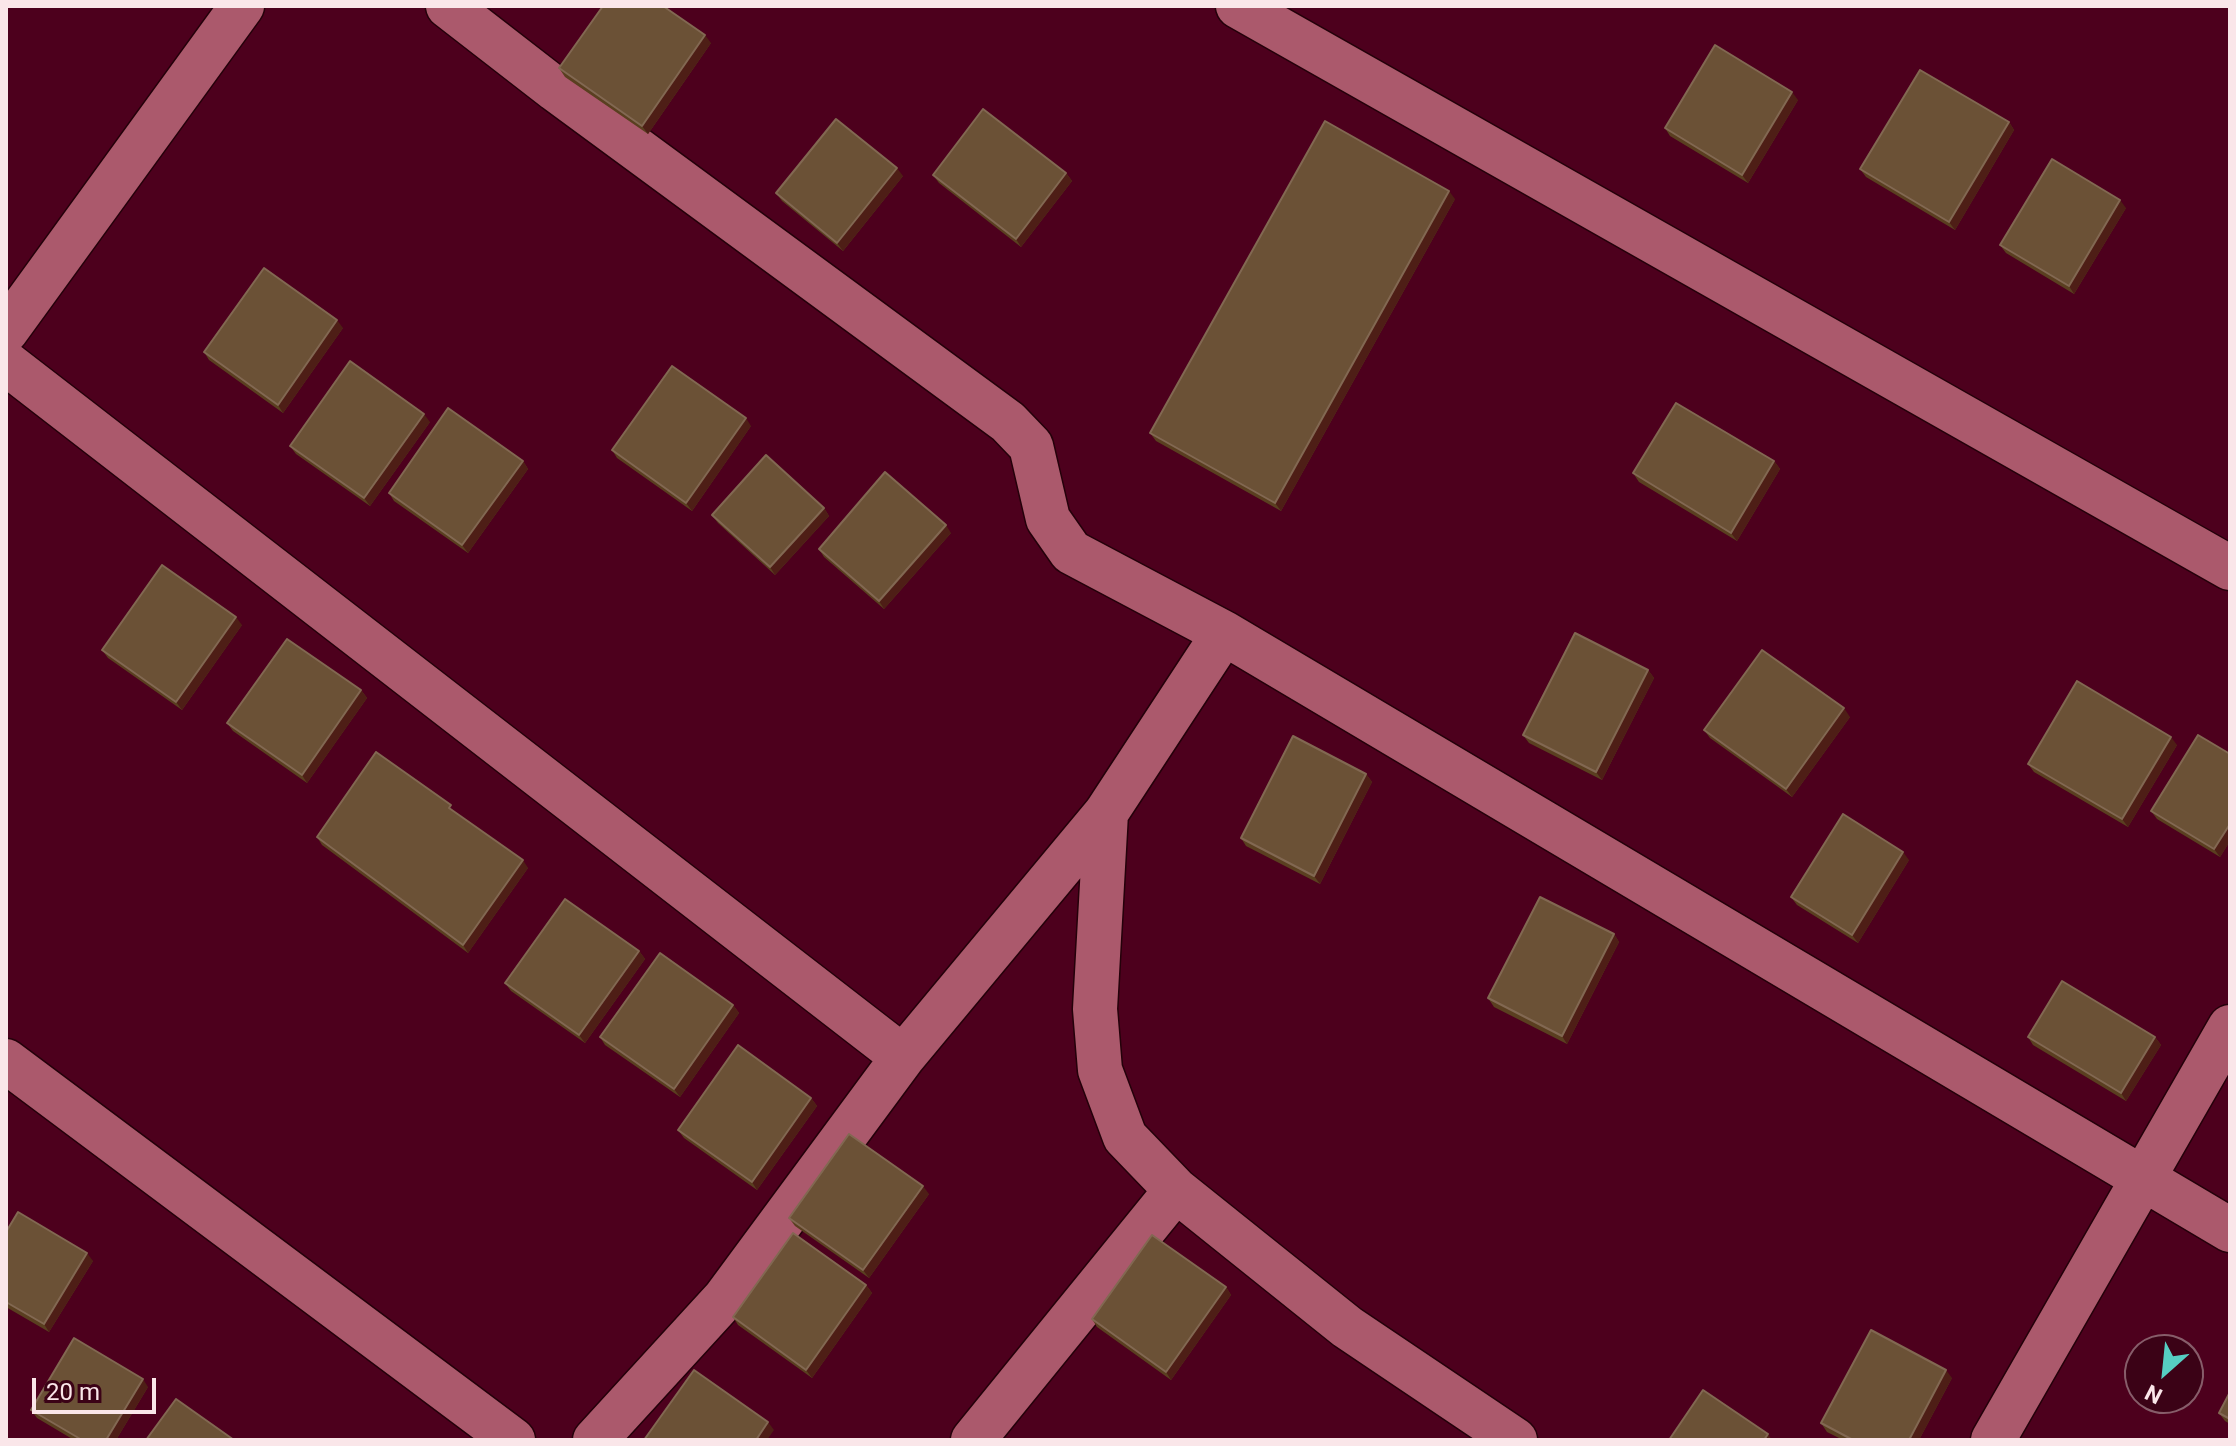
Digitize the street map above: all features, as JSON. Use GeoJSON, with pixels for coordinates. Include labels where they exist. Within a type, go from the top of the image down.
{"type":"FeatureCollection","features":[{"type":"Feature","properties":{"kind":"street"},"geometry":{"type":"LineString","coordinates":[[6,331],[242,6]]}},
{"type":"Feature","properties":{"kind":"street"},"geometry":{"type":"LineString","coordinates":[[448,6],[555,89],[1008,422],[1031,446],[1048,519],[1071,552],[1224,633],[2230,1230]]}},
{"type":"Feature","properties":{"kind":"street"},"geometry":{"type":"LineString","coordinates":[[1238,6],[2230,568]]}},
{"type":"Feature","properties":{"kind":"street"},"geometry":{"type":"LineString","coordinates":[[6,363],[903,1057]]}},
{"type":"Feature","properties":{"kind":"street"},"geometry":{"type":"LineString","coordinates":[[595,1440],[725,1298],[903,1057],[1106,813],[1224,633]]}},
{"type":"Feature","properties":{"kind":"street"},"geometry":{"type":"LineString","coordinates":[[1106,813],[1095,1009],[1100,1070],[1125,1137],[1176,1190],[1347,1327],[1515,1440]]}},
{"type":"Feature","properties":{"kind":"street"},"geometry":{"type":"LineString","coordinates":[[1993,1440],[2230,1027]]}},
{"type":"Feature","properties":{"kind":"street"},"geometry":{"type":"LineString","coordinates":[[6,1061],[513,1440]]}},
{"type":"Feature","properties":{"kind":"street"},"geometry":{"type":"LineString","coordinates":[[973,1440],[1176,1190]]}},
{"type":"Feature","properties":{"kind":"building"},"geometry":{"type":"Polygon","coordinates":[[[603,6],[663,6],[705,35],[642,126],[559,68],[603,6]]]}},
{"type":"Feature","properties":{"kind":"building"},"geometry":{"type":"Polygon","coordinates":[[[1715,45],[1792,92],[1742,175],[1665,128],[1715,45]]]}},
{"type":"Feature","properties":{"kind":"building"},"geometry":{"type":"Polygon","coordinates":[[[1920,70],[2009,122],[1949,222],[1860,169],[1920,70]]]}},
{"type":"Feature","properties":{"kind":"building"},"geometry":{"type":"Polygon","coordinates":[[[983,109],[1066,173],[1016,239],[933,175],[983,109]]]}},
{"type":"Feature","properties":{"kind":"building"},"geometry":{"type":"Polygon","coordinates":[[[836,119],[897,168],[837,243],[776,193],[836,119]]]}},
{"type":"Feature","properties":{"kind":"building"},"geometry":{"type":"Polygon","coordinates":[[[1325,121],[1449,191],[1275,503],[1150,433],[1325,121]]]}},
{"type":"Feature","properties":{"kind":"building"},"geometry":{"type":"Polygon","coordinates":[[[2052,159],[2120,200],[2069,286],[2000,245],[2052,159]]]}},
{"type":"Feature","properties":{"kind":"building"},"geometry":{"type":"Polygon","coordinates":[[[264,268],[337,320],[278,405],[204,352],[264,268]]]}},
{"type":"Feature","properties":{"kind":"building"},"geometry":{"type":"Polygon","coordinates":[[[350,361],[424,414],[364,498],[290,446],[350,361]]]}},
{"type":"Feature","properties":{"kind":"building"},"geometry":{"type":"Polygon","coordinates":[[[672,366],[746,418],[686,503],[612,450],[672,366]]]}},
{"type":"Feature","properties":{"kind":"building"},"geometry":{"type":"Polygon","coordinates":[[[1676,403],[1774,461],[1731,533],[1633,473],[1676,403]]]}},
{"type":"Feature","properties":{"kind":"building"},"geometry":{"type":"Polygon","coordinates":[[[448,408],[523,461],[462,545],[389,493],[448,408]]]}},
{"type":"Feature","properties":{"kind":"building"},"geometry":{"type":"Polygon","coordinates":[[[766,455],[824,508],[770,567],[712,515],[766,455]]]}},
{"type":"Feature","properties":{"kind":"building"},"geometry":{"type":"Polygon","coordinates":[[[885,472],[946,525],[879,601],[819,549],[885,472]]]}},
{"type":"Feature","properties":{"kind":"building"},"geometry":{"type":"Polygon","coordinates":[[[162,565],[236,617],[176,702],[102,650],[162,565]]]}},
{"type":"Feature","properties":{"kind":"building"},"geometry":{"type":"Polygon","coordinates":[[[1575,633],[1648,670],[1596,772],[1523,735],[1575,633]]]}},
{"type":"Feature","properties":{"kind":"building"},"geometry":{"type":"Polygon","coordinates":[[[287,639],[361,690],[302,775],[227,723],[287,639]]]}},
{"type":"Feature","properties":{"kind":"building"},"geometry":{"type":"Polygon","coordinates":[[[1762,650],[1844,708],[1786,789],[1704,730],[1762,650]]]}},
{"type":"Feature","properties":{"kind":"building"},"geometry":{"type":"Polygon","coordinates":[[[2077,681],[2171,737],[2122,819],[2028,764],[2077,681]]]}},
{"type":"Feature","properties":{"kind":"building"},"geometry":{"type":"Polygon","coordinates":[[[2198,735],[2230,754],[2230,824],[2214,849],[2151,811],[2198,735]]]}},
{"type":"Feature","properties":{"kind":"building"},"geometry":{"type":"Polygon","coordinates":[[[1293,736],[1366,774],[1314,876],[1241,838],[1293,736]]]}},
{"type":"Feature","properties":{"kind":"building"},"geometry":{"type":"Polygon","coordinates":[[[376,752],[523,860],[463,945],[317,837],[376,752]]]}},
{"type":"Feature","properties":{"kind":"building"},"geometry":{"type":"Polygon","coordinates":[[[1843,814],[1903,852],[1852,935],[1791,897],[1843,814]]]}},
{"type":"Feature","properties":{"kind":"building"},"geometry":{"type":"Polygon","coordinates":[[[1540,897],[1614,934],[1562,1036],[1488,998],[1540,897]]]}},
{"type":"Feature","properties":{"kind":"building"},"geometry":{"type":"Polygon","coordinates":[[[565,899],[639,951],[579,1035],[505,983],[565,899]]]}},
{"type":"Feature","properties":{"kind":"building"},"geometry":{"type":"Polygon","coordinates":[[[660,953],[733,1005],[674,1089],[600,1037],[660,953]]]}},
{"type":"Feature","properties":{"kind":"building"},"geometry":{"type":"Polygon","coordinates":[[[2062,981],[2155,1037],[2121,1093],[2028,1037],[2062,981]]]}},
{"type":"Feature","properties":{"kind":"building"},"geometry":{"type":"Polygon","coordinates":[[[738,1045],[811,1098],[752,1182],[678,1130],[738,1045]]]}},
{"type":"Feature","properties":{"kind":"building"},"geometry":{"type":"Polygon","coordinates":[[[849,1134],[923,1186],[863,1270],[789,1218],[849,1134]]]}},
{"type":"Feature","properties":{"kind":"building"},"geometry":{"type":"Polygon","coordinates":[[[18,1212],[87,1253],[44,1324],[6,1302],[6,1232],[18,1212]]]}},
{"type":"Feature","properties":{"kind":"building"},"geometry":{"type":"Polygon","coordinates":[[[793,1233],[866,1285],[806,1370],[733,1317],[793,1233]]]}},
{"type":"Feature","properties":{"kind":"building"},"geometry":{"type":"Polygon","coordinates":[[[1152,1235],[1226,1287],[1166,1372],[1092,1319],[1152,1235]]]}},
{"type":"Feature","properties":{"kind":"building"},"geometry":{"type":"Polygon","coordinates":[[[1871,1330],[1946,1370],[1909,1440],[1853,1440],[1821,1423],[1871,1330]]]}},
{"type":"Feature","properties":{"kind":"building"},"geometry":{"type":"Polygon","coordinates":[[[74,1338],[143,1379],[106,1440],[82,1440],[31,1410],[74,1338]]]}},
{"type":"Feature","properties":{"kind":"building"},"geometry":{"type":"Polygon","coordinates":[[[694,1370],[768,1422],[756,1440],[644,1440],[694,1370]]]}},
{"type":"Feature","properties":{"kind":"building"},"geometry":{"type":"Polygon","coordinates":[[[1703,1390],[1768,1434],[1764,1440],[1669,1440],[1703,1390]]]}},
{"type":"Feature","properties":{"kind":"building"},"geometry":{"type":"Polygon","coordinates":[[[2230,1392],[2230,1419],[2219,1413],[2230,1392]]]}},
{"type":"Feature","properties":{"kind":"building"},"geometry":{"type":"Polygon","coordinates":[[[176,1399],[234,1440],[146,1440],[176,1399]]]}}]}
